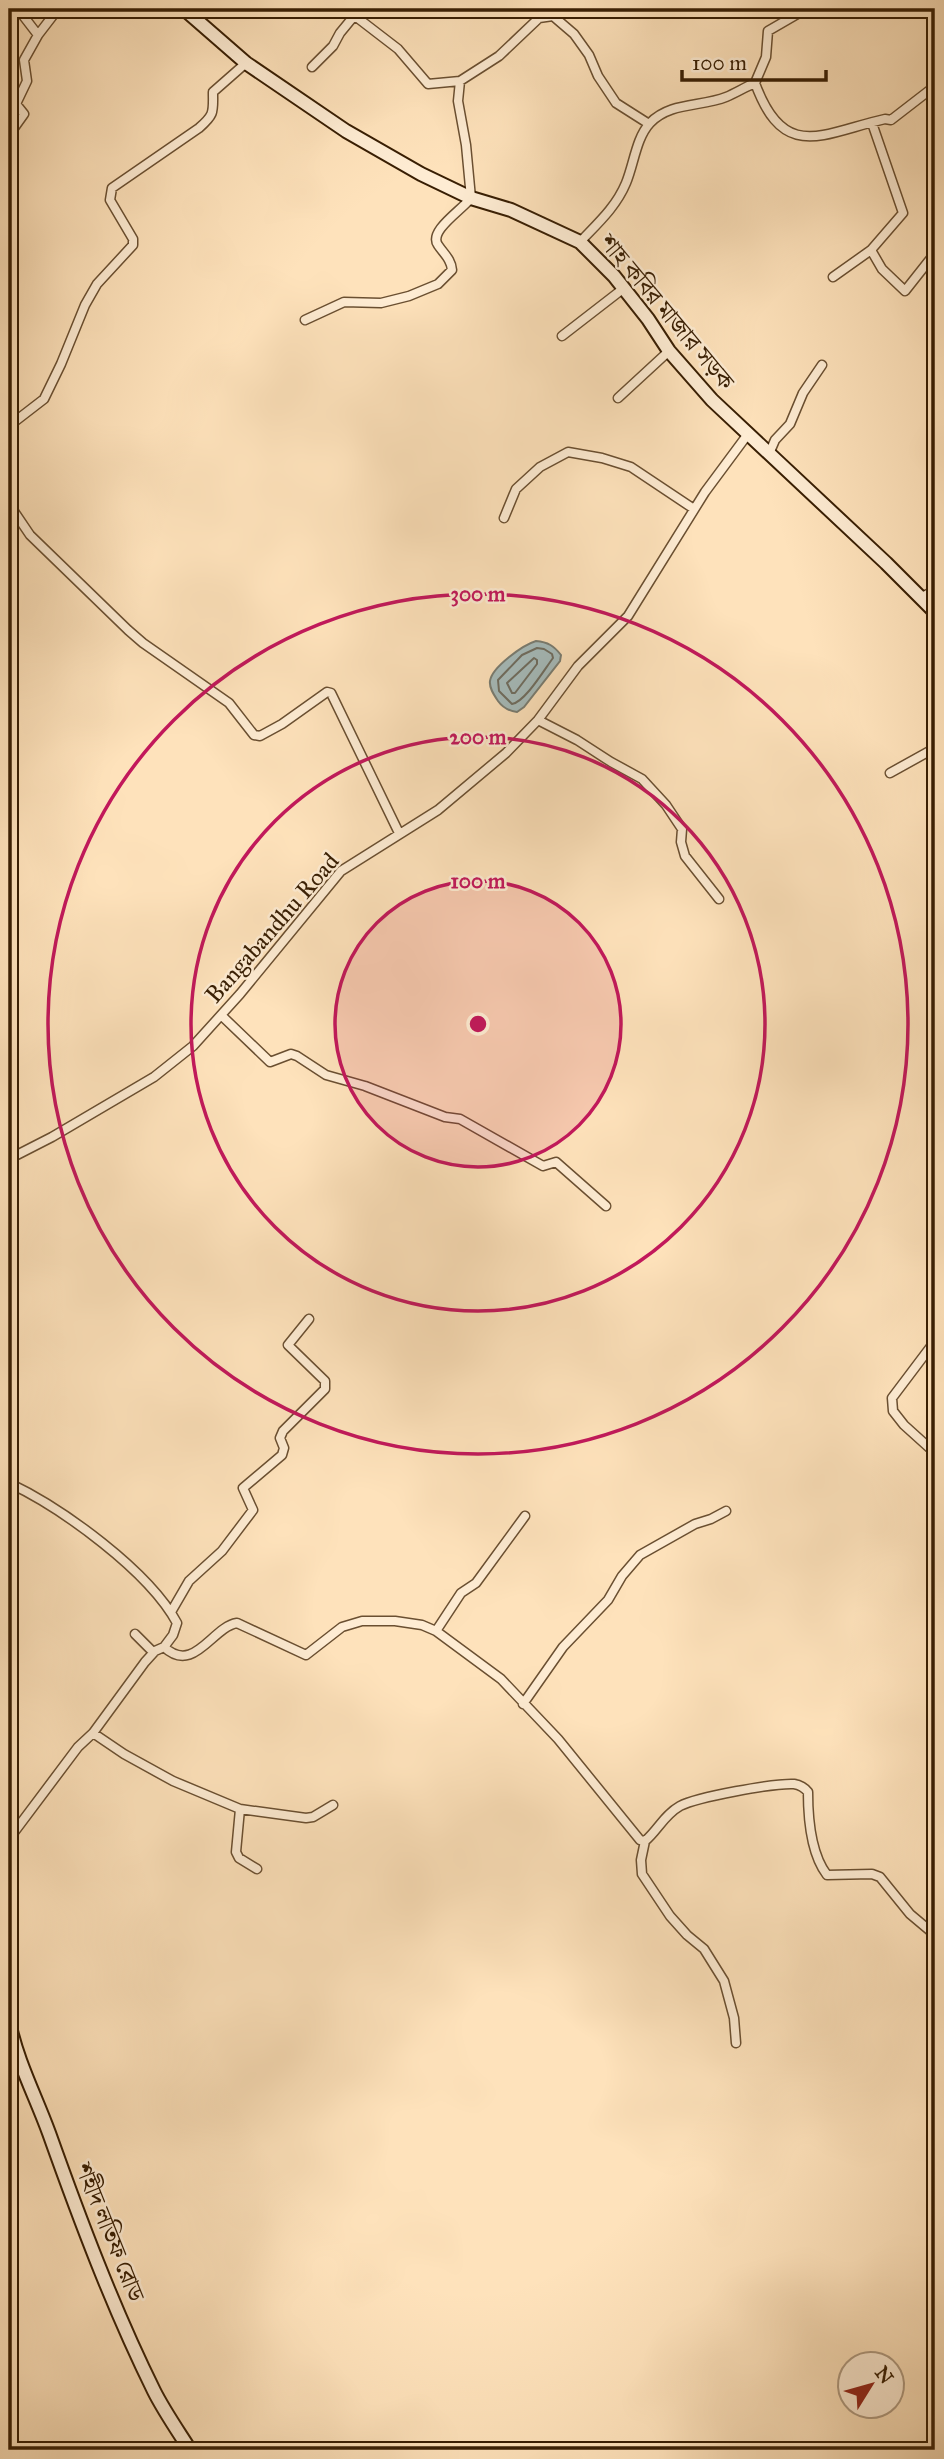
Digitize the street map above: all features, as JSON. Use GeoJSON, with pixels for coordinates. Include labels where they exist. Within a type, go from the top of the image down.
{"type":"FeatureCollection","features":[{"type":"Feature","properties":{"kind":"street"},"geometry":{"type":"LineString","coordinates":[[18,9],[38,35]]}},
{"type":"Feature","properties":{"kind":"street"},"geometry":{"type":"LineString","coordinates":[[9,135],[24,114],[16,104],[27,81],[24,60],[38,35],[58,9]]}},
{"type":"Feature","properties":{"kind":"street","name":"শাহ কবির মাজার সড়ক"},"geometry":{"type":"LineString","coordinates":[[184,9],[246,63],[346,131],[421,174],[471,198],[511,211],[580,242],[624,288],[668,351],[712,400],[935,612]]}},
{"type":"Feature","properties":{"kind":"street"},"geometry":{"type":"LineString","coordinates":[[346,9],[398,49],[428,83],[460,81],[499,57],[539,18],[553,16],[574,34],[616,103],[649,124]]}},
{"type":"Feature","properties":{"kind":"street"},"geometry":{"type":"LineString","coordinates":[[580,242],[614,206],[649,124],[665,112],[684,105],[726,97],[755,83],[766,57],[768,31],[806,9]]}},
{"type":"Feature","properties":{"kind":"street"},"geometry":{"type":"LineString","coordinates":[[312,67],[334,46],[340,33],[355,16]]}},
{"type":"Feature","properties":{"kind":"street"},"geometry":{"type":"LineString","coordinates":[[9,426],[44,398],[97,284],[133,245],[134,239],[110,200],[112,188],[200,128],[211,117],[214,108],[213,92],[246,63]]}},
{"type":"Feature","properties":{"kind":"street"},"geometry":{"type":"LineString","coordinates":[[305,320],[344,302],[381,303],[409,296],[438,285],[452,270],[446,255],[435,242],[435,236],[471,198],[458,102],[460,81]]}},
{"type":"Feature","properties":{"kind":"street"},"geometry":{"type":"LineString","coordinates":[[755,83],[766,107],[789,134],[809,138],[891,120],[935,86]]}},
{"type":"Feature","properties":{"kind":"street"},"geometry":{"type":"LineString","coordinates":[[833,277],[871,250],[903,213],[872,123]]}},
{"type":"Feature","properties":{"kind":"street"},"geometry":{"type":"LineString","coordinates":[[871,250],[881,269],[905,291],[935,253]]}},
{"type":"Feature","properties":{"kind":"street"},"geometry":{"type":"LineString","coordinates":[[562,336],[624,288]]}},
{"type":"Feature","properties":{"kind":"street"},"geometry":{"type":"LineString","coordinates":[[618,398],[668,351]]}},
{"type":"Feature","properties":{"kind":"street"},"geometry":{"type":"LineString","coordinates":[[769,454],[775,439],[790,424],[803,393],[822,365]]}},
{"type":"Feature","properties":{"kind":"street","name":"Bangabandhu Road"},"geometry":{"type":"LineString","coordinates":[[9,1159],[154,1077],[193,1046],[341,871],[438,810],[506,753],[538,720],[578,666],[628,616],[694,509],[748,434]]}},
{"type":"Feature","properties":{"kind":"street"},"geometry":{"type":"LineString","coordinates":[[504,518],[516,489],[540,467],[568,452],[603,458],[631,467],[694,509]]}},
{"type":"Feature","properties":{"kind":"street"},"geometry":{"type":"LineString","coordinates":[[9,504],[30,535],[128,630],[229,703],[254,735],[260,736],[282,724],[327,692],[331,692],[399,833]]}},
{"type":"Feature","properties":{"kind":"street"},"geometry":{"type":"LineString","coordinates":[[922,597],[935,590]]}},
{"type":"Feature","properties":{"kind":"street"},"geometry":{"type":"LineString","coordinates":[[538,720],[642,779],[666,804],[682,829],[681,842],[685,856],[719,899]]}},
{"type":"Feature","properties":{"kind":"street"},"geometry":{"type":"LineString","coordinates":[[890,773],[935,748]]}},
{"type":"Feature","properties":{"kind":"street"},"geometry":{"type":"LineString","coordinates":[[221,1015],[270,1062],[291,1054],[326,1075],[460,1119],[543,1166],[556,1162],[606,1206]]}},
{"type":"Feature","properties":{"kind":"street"},"geometry":{"type":"LineString","coordinates":[[171,1612],[189,1581],[222,1550],[253,1510],[243,1488],[282,1455],[285,1448],[279,1438],[283,1431],[325,1389],[325,1381],[288,1345],[309,1319]]}},
{"type":"Feature","properties":{"kind":"street"},"geometry":{"type":"LineString","coordinates":[[935,1341],[892,1398],[893,1411],[935,1454]]}},
{"type":"Feature","properties":{"kind":"street"},"geometry":{"type":"LineString","coordinates":[[9,1483],[36,1496],[81,1525],[127,1565],[171,1612],[177,1623],[173,1635],[164,1647],[153,1653],[9,1839]]}},
{"type":"Feature","properties":{"kind":"street"},"geometry":{"type":"LineString","coordinates":[[523,1704],[563,1647],[608,1600],[622,1576],[640,1555],[695,1524],[711,1520],[726,1511]]}},
{"type":"Feature","properties":{"kind":"street"},"geometry":{"type":"LineString","coordinates":[[436,1631],[461,1593],[476,1583],[525,1516]]}},
{"type":"Feature","properties":{"kind":"street"},"geometry":{"type":"LineString","coordinates":[[164,1647],[169,1652],[185,1656],[193,1654],[202,1649],[227,1624],[237,1623],[306,1655],[342,1628],[362,1621],[395,1620],[422,1625],[436,1631],[501,1679],[558,1739],[626,1825],[640,1840],[645,1841]]}},
{"type":"Feature","properties":{"kind":"street"},"geometry":{"type":"LineString","coordinates":[[135,1634],[153,1653]]}},
{"type":"Feature","properties":{"kind":"street"},"geometry":{"type":"LineString","coordinates":[[93,1733],[173,1781],[240,1809],[306,1818],[333,1805]]}},
{"type":"Feature","properties":{"kind":"street"},"geometry":{"type":"LineString","coordinates":[[736,2043],[734,2018],[724,1980],[704,1949],[670,1916],[642,1874],[641,1860],[645,1841],[656,1826],[680,1806],[702,1798],[795,1784],[803,1787],[808,1792],[814,1843],[827,1875],[864,1873],[880,1877],[910,1914],[935,1935]]}},
{"type":"Feature","properties":{"kind":"street"},"geometry":{"type":"LineString","coordinates":[[240,1809],[236,1853],[239,1858],[257,1869]]}},
{"type":"Feature","properties":{"kind":"street","name":"শহীদ লতিফ রোড"},"geometry":{"type":"LineString","coordinates":[[9,2022],[12,2050],[44,2122],[73,2202],[121,2319],[155,2393],[190,2450]]}},
{"type":"Feature","properties":{"kind":"water"},"geometry":{"type":"Polygon","coordinates":[[[536,641],[553,647],[561,655],[560,661],[524,707],[517,712],[509,710],[492,691],[492,675],[509,657],[536,641]]]}}]}
